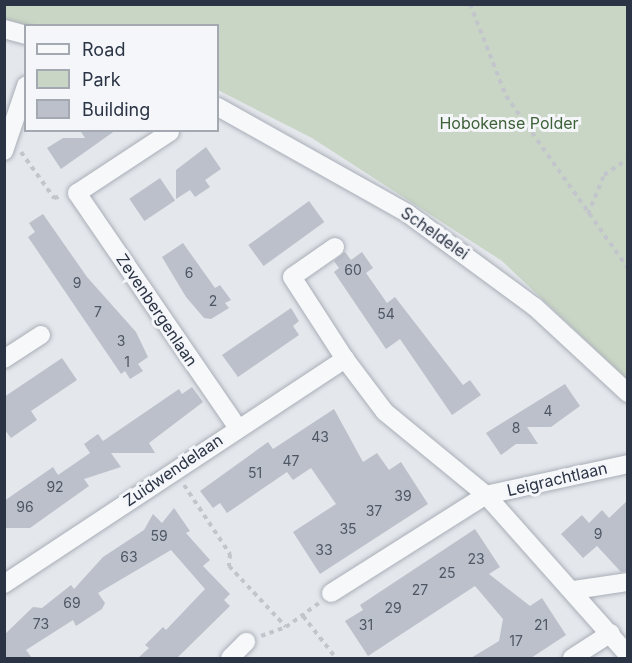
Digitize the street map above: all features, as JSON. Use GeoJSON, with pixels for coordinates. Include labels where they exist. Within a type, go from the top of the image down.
{"type":"FeatureCollection","features":[{"type":"Feature","properties":{"kind":"street"},"geometry":{"type":"LineString","coordinates":[[4,29],[24,34]]}},
{"type":"Feature","properties":{"kind":"street"},"geometry":{"type":"LineString","coordinates":[[7,143],[24,92]]}},
{"type":"Feature","properties":{"kind":"street","name":"Scheldelei"},"geometry":{"type":"LineString","coordinates":[[219,108],[407,213],[535,307],[627,393]]}},
{"type":"Feature","properties":{"kind":"street"},"geometry":{"type":"LineString","coordinates":[[77,193],[170,132]]}},
{"type":"Feature","properties":{"kind":"street","name":"Zevenbergenlaan"},"geometry":{"type":"LineString","coordinates":[[77,193],[237,427]]}},
{"type":"Feature","properties":{"kind":"street"},"geometry":{"type":"LineString","coordinates":[[335,247],[292,277],[345,359],[385,412],[486,495],[574,590],[627,655]]}},
{"type":"Feature","properties":{"kind":"street"},"geometry":{"type":"LineString","coordinates":[[4,359],[41,335]]}},
{"type":"Feature","properties":{"kind":"street","name":"Zuidwendelaan"},"geometry":{"type":"LineString","coordinates":[[4,584],[237,427],[345,359]]}},
{"type":"Feature","properties":{"kind":"street","name":"Leigrachtlaan"},"geometry":{"type":"LineString","coordinates":[[486,495],[627,464]]}},
{"type":"Feature","properties":{"kind":"street"},"geometry":{"type":"LineString","coordinates":[[331,593],[486,495]]}},
{"type":"Feature","properties":{"kind":"street"},"geometry":{"type":"LineString","coordinates":[[574,590],[627,582]]}},
{"type":"Feature","properties":{"kind":"street"},"geometry":{"type":"LineString","coordinates":[[572,658],[611,633]]}},
{"type":"Feature","properties":{"kind":"street"},"geometry":{"type":"LineString","coordinates":[[230,658],[246,642]]}},
{"type":"Feature","properties":{"kind":"path"},"geometry":{"type":"LineString","coordinates":[[470,4],[506,96],[627,268]]}},
{"type":"Feature","properties":{"kind":"path"},"geometry":{"type":"LineString","coordinates":[[7,143],[54,198],[77,193]]}},
{"type":"Feature","properties":{"kind":"path"},"geometry":{"type":"LineString","coordinates":[[588,215],[604,175],[627,159]]}},
{"type":"Feature","properties":{"kind":"path"},"geometry":{"type":"LineString","coordinates":[[173,470],[230,554],[229,566],[286,627]]}},
{"type":"Feature","properties":{"kind":"path"},"geometry":{"type":"LineString","coordinates":[[246,642],[286,627],[331,593]]}},
{"type":"Feature","properties":{"kind":"path"},"geometry":{"type":"LineString","coordinates":[[303,616],[336,658]]}},
{"type":"Feature","properties":{"kind":"green space","name":"Hobokense Polder"},"geometry":{"type":"Polygon","coordinates":[[[4,5],[627,5],[627,379],[502,261],[312,138],[219,91],[219,24],[24,24],[5,19],[4,5]]]}},
{"type":"Feature","properties":{"kind":"building"},"geometry":{"type":"Polygon","coordinates":[[[81,132],[113,132],[61,169],[47,148],[63,138],[85,138],[81,132]]]}},
{"type":"Feature","properties":{"kind":"building"},"geometry":{"type":"Polygon","coordinates":[[[206,147],[221,169],[205,180],[210,187],[195,197],[190,190],[176,199],[176,170],[206,147]]]}},
{"type":"Feature","properties":{"kind":"building"},"geometry":{"type":"Polygon","coordinates":[[[160,178],[175,200],[144,221],[129,199],[160,178]]]}},
{"type":"Feature","properties":{"kind":"building"},"geometry":{"type":"Polygon","coordinates":[[[309,201],[324,222],[264,266],[248,245],[309,201]]]}},
{"type":"Feature","properties":{"kind":"building"},"geometry":{"type":"Polygon","coordinates":[[[43,214],[87,277],[136,332],[148,357],[138,364],[143,371],[130,379],[125,371],[121,374],[28,237],[35,232],[29,223],[43,214]]]}},
{"type":"Feature","properties":{"kind":"building"},"geometry":{"type":"Polygon","coordinates":[[[183,243],[215,288],[220,285],[231,300],[225,303],[229,308],[211,319],[204,318],[186,297],[162,257],[183,243]]]}},
{"type":"Feature","properties":{"kind":"building"},"geometry":{"type":"Polygon","coordinates":[[[345,252],[351,260],[362,252],[373,268],[366,273],[387,303],[395,297],[463,385],[470,380],[481,395],[452,415],[400,339],[386,349],[334,272],[339,268],[334,261],[345,252]]]}},
{"type":"Feature","properties":{"kind":"building"},"geometry":{"type":"Polygon","coordinates":[[[291,308],[299,321],[293,326],[299,335],[238,377],[222,355],[291,308]]]}},
{"type":"Feature","properties":{"kind":"building"},"geometry":{"type":"Polygon","coordinates":[[[62,358],[77,380],[31,411],[37,420],[11,438],[4,429],[4,397],[62,358]]]}},
{"type":"Feature","properties":{"kind":"building"},"geometry":{"type":"Polygon","coordinates":[[[565,384],[580,406],[551,427],[527,427],[538,444],[516,444],[501,455],[486,433],[565,384]]]}},
{"type":"Feature","properties":{"kind":"building"},"geometry":{"type":"Polygon","coordinates":[[[192,387],[203,402],[149,443],[155,453],[111,453],[121,467],[84,479],[89,486],[30,528],[4,528],[4,501],[53,467],[58,475],[90,453],[84,444],[98,434],[103,441],[179,389],[182,394],[192,387]]]}},
{"type":"Feature","properties":{"kind":"building"},"geometry":{"type":"Polygon","coordinates":[[[334,409],[363,462],[377,453],[389,470],[401,462],[428,504],[320,574],[293,532],[336,504],[311,468],[293,480],[287,472],[227,513],[220,503],[213,508],[200,491],[268,442],[273,449],[334,409]]]}},
{"type":"Feature","properties":{"kind":"building"},"geometry":{"type":"Polygon","coordinates":[[[627,501],[627,571],[621,572],[597,546],[583,558],[561,534],[582,515],[589,523],[602,510],[609,518],[627,501]]]}},
{"type":"Feature","properties":{"kind":"building"},"geometry":{"type":"Polygon","coordinates":[[[174,508],[190,531],[186,533],[210,560],[203,566],[230,594],[224,600],[230,606],[177,658],[138,658],[149,648],[145,645],[163,627],[166,630],[205,589],[171,550],[98,593],[105,603],[102,609],[76,626],[73,620],[26,650],[32,658],[4,658],[4,635],[33,607],[42,608],[71,585],[74,589],[103,557],[144,530],[153,514],[162,523],[174,508]]]}},
{"type":"Feature","properties":{"kind":"building"},"geometry":{"type":"Polygon","coordinates":[[[475,529],[500,567],[489,574],[530,606],[542,598],[566,635],[531,658],[471,658],[499,641],[503,619],[475,586],[368,656],[345,621],[363,610],[360,605],[475,529]]]}}]}
